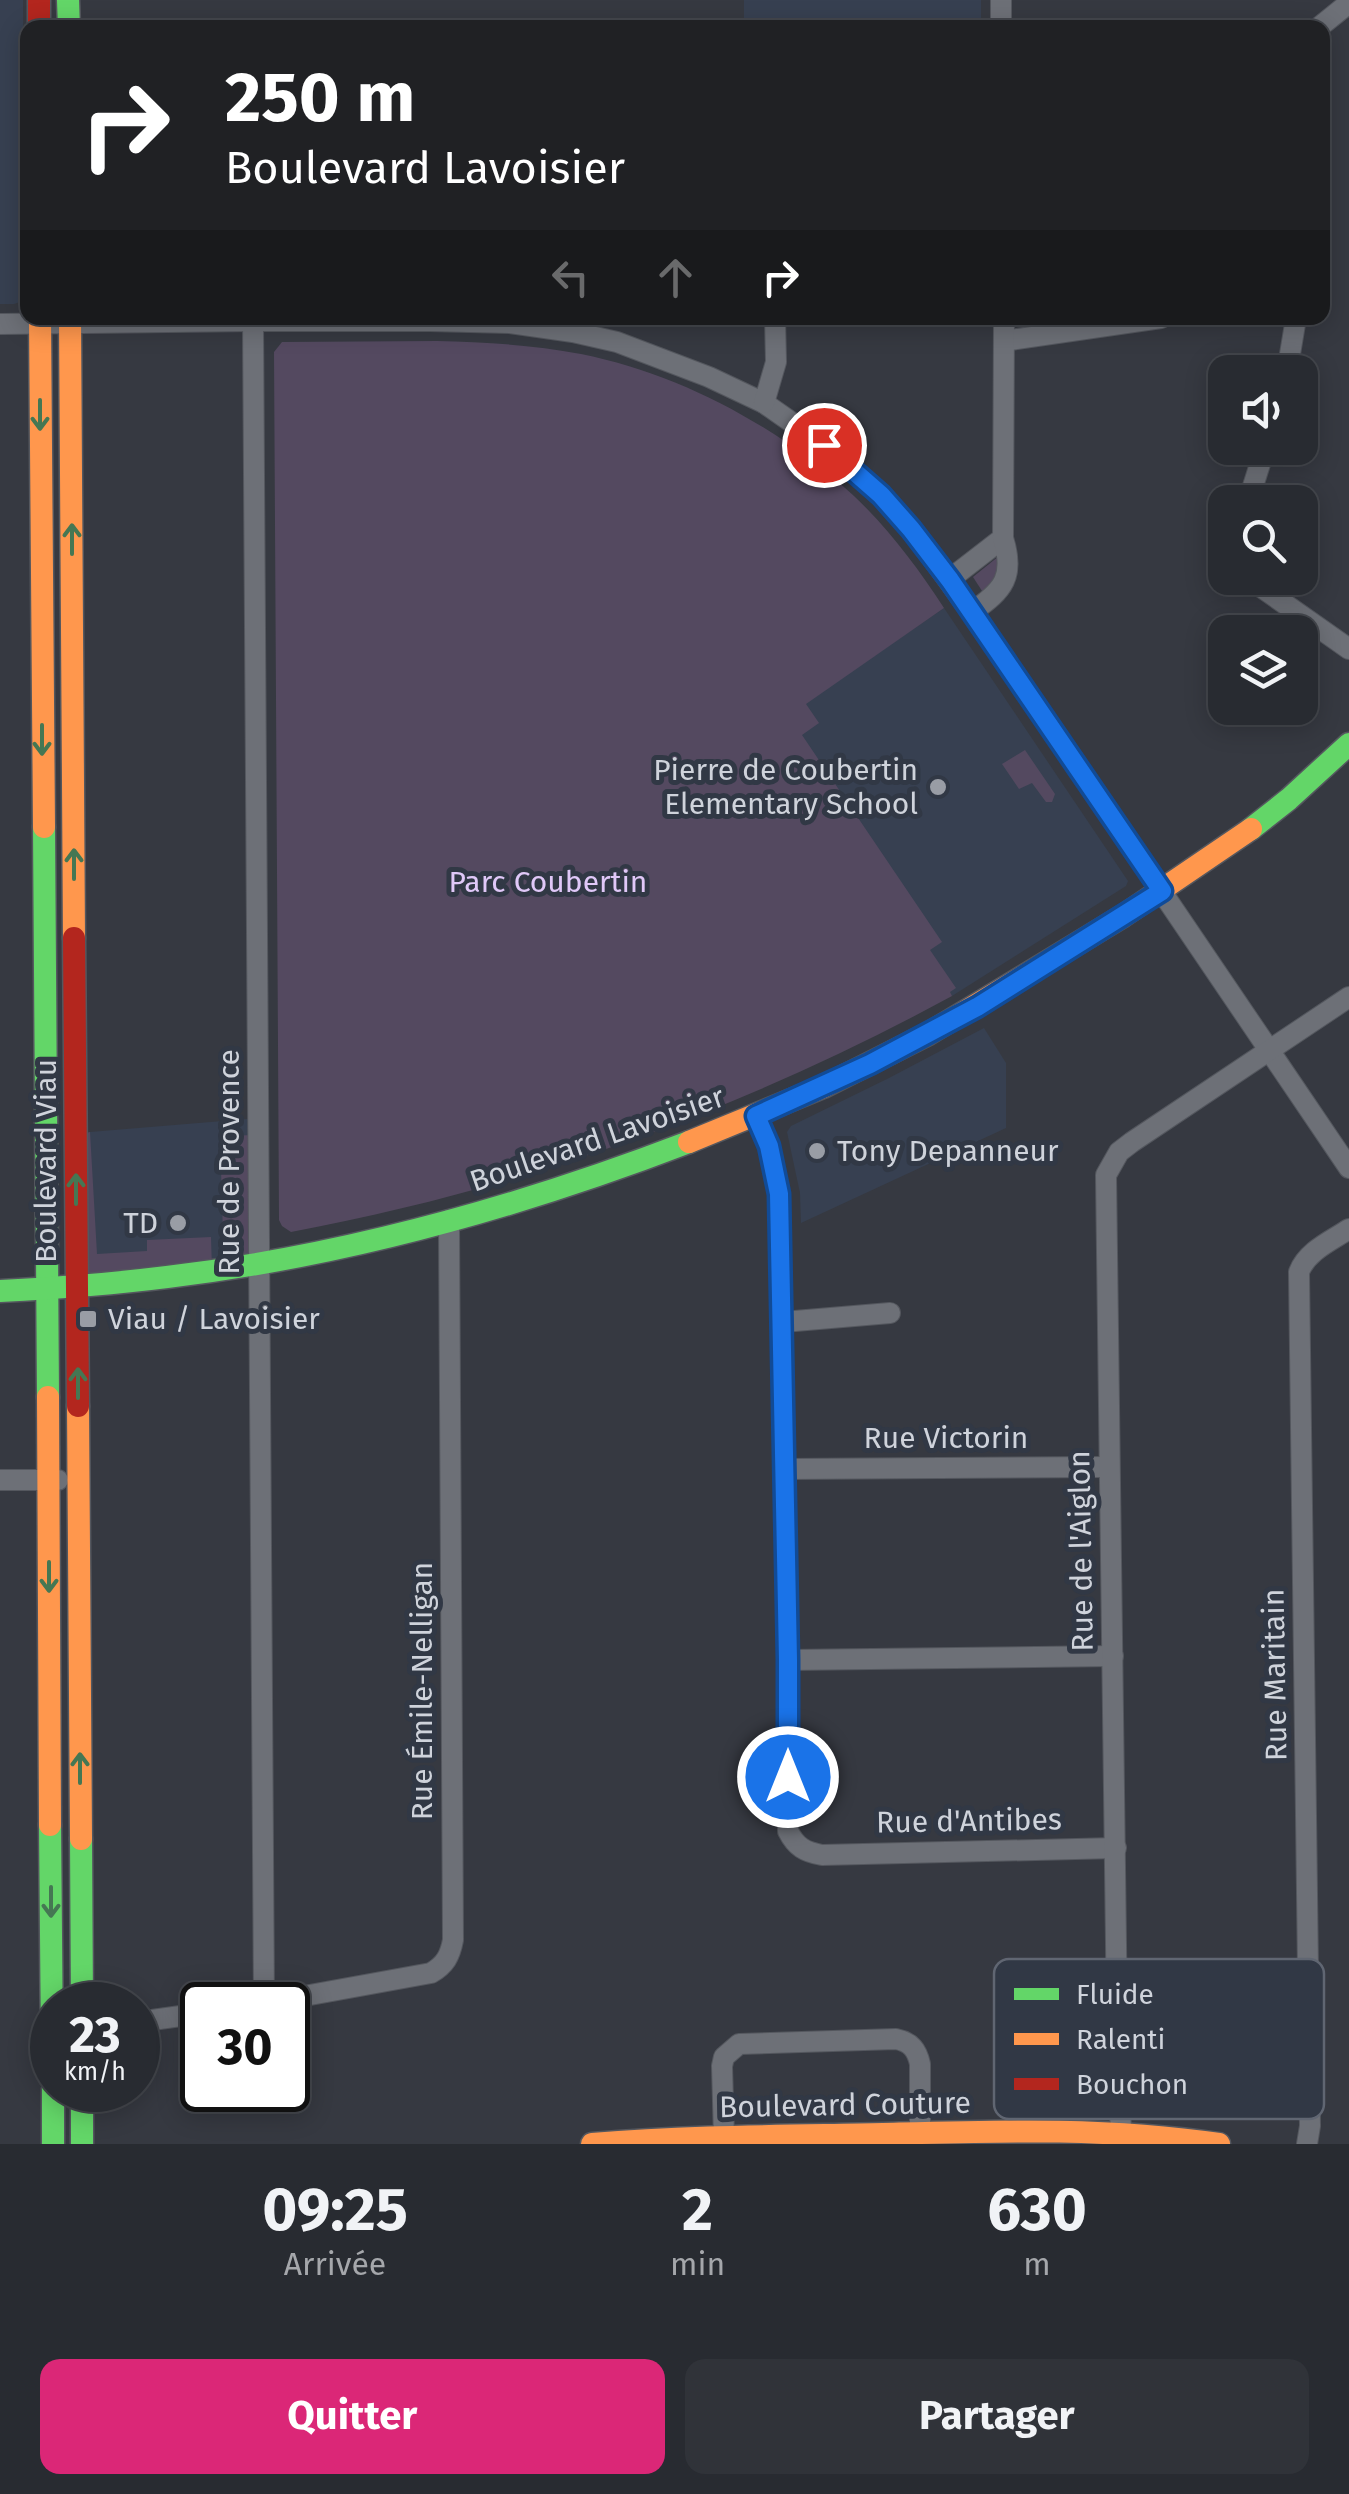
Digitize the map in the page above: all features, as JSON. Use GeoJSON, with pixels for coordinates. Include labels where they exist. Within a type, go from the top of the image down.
{"type":"FeatureCollection","features":[{"type":"Feature","properties":{"kind":"main road","name":"Boulevard Viau"},"geometry":{"type":"LineString","coordinates":[[40,325],[52,1982]]}},
{"type":"Feature","properties":{"kind":"main road","name":"Boulevard Viau"},"geometry":{"type":"LineString","coordinates":[[70,325],[82,1982]]}},
{"type":"Feature","properties":{"kind":"main road","name":"Boulevard Lavoisier"},"geometry":{"type":"LineString","coordinates":[[0,1291],[48,1290],[310,1253],[450,1220],[602,1174],[756,1116],[870,1064],[977,1007],[1162,891],[1289,801],[1349,744]]}},
{"type":"Feature","properties":{"kind":"main road"},"geometry":{"type":"LineString","coordinates":[[53,2112],[53,2144]]}},
{"type":"Feature","properties":{"kind":"main road"},"geometry":{"type":"LineString","coordinates":[[82,2112],[82,2144]]}},
{"type":"Feature","properties":{"kind":"main road","name":"Boulevard Couture"},"geometry":{"type":"LineString","coordinates":[[592,2144],[920,2133],[1218,2144]]}},
{"type":"Feature","properties":{"kind":"street"},"geometry":{"type":"LineString","coordinates":[[1328,20],[1349,3]]}},
{"type":"Feature","properties":{"kind":"street","name":"Rue de Provence"},"geometry":{"type":"LineString","coordinates":[[254,325],[264,1982]]}},
{"type":"Feature","properties":{"kind":"street"},"geometry":{"type":"LineString","coordinates":[[518,325],[617,342],[709,376],[764,403],[824,445],[881,495],[950,580],[1349,1168]]}},
{"type":"Feature","properties":{"kind":"street"},"geometry":{"type":"LineString","coordinates":[[764,403],[776,362],[775,325]]}},
{"type":"Feature","properties":{"kind":"street"},"geometry":{"type":"LineString","coordinates":[[972,612],[990,600],[1008,576],[1003,538],[1004,325]]}},
{"type":"Feature","properties":{"kind":"street"},"geometry":{"type":"LineString","coordinates":[[1004,341],[1113,325]]}},
{"type":"Feature","properties":{"kind":"street"},"geometry":{"type":"LineString","coordinates":[[1290,355],[1295,325]]}},
{"type":"Feature","properties":{"kind":"street"},"geometry":{"type":"LineString","coordinates":[[950,580],[1003,538]]}},
{"type":"Feature","properties":{"kind":"street"},"geometry":{"type":"LineString","coordinates":[[1272,595],[1349,649]]}},
{"type":"Feature","properties":{"kind":"street","name":"Rue de l'Aiglon"},"geometry":{"type":"LineString","coordinates":[[1117,1959],[1106,1175],[1119,1152],[1132,1142],[1349,998]]}},
{"type":"Feature","properties":{"kind":"street"},"geometry":{"type":"LineString","coordinates":[[756,1116],[769,1146],[779,1194],[788,1660],[1113,1656]]}},
{"type":"Feature","properties":{"kind":"street","name":"Rue Émile-Nelligan"},"geometry":{"type":"LineString","coordinates":[[310,1996],[431,1974],[450,1954],[453,1940],[450,1220]]}},
{"type":"Feature","properties":{"kind":"street","name":"Rue Maritain"},"geometry":{"type":"LineString","coordinates":[[1308,1959],[1300,1272],[1309,1256],[1349,1229]]}},
{"type":"Feature","properties":{"kind":"street"},"geometry":{"type":"LineString","coordinates":[[782,1322],[890,1313]]}},
{"type":"Feature","properties":{"kind":"street","name":"Rue Victorin"},"geometry":{"type":"LineString","coordinates":[[783,1470],[1110,1467]]}},
{"type":"Feature","properties":{"kind":"street"},"geometry":{"type":"LineString","coordinates":[[0,1480],[78,1480]]}},
{"type":"Feature","properties":{"kind":"street","name":"Rue d'Antibes"},"geometry":{"type":"LineString","coordinates":[[788,1660],[788,1831],[795,1845],[822,1855],[1116,1848]]}},
{"type":"Feature","properties":{"kind":"street"},"geometry":{"type":"LineString","coordinates":[[724,2137],[722,2066],[724,2057],[739,2044],[896,2039],[913,2046],[920,2064],[920,2133]]}},
{"type":"Feature","properties":{"kind":"street","name":"Rue Maritain"},"geometry":{"type":"LineString","coordinates":[[1307,2144],[1310,2119]]}},
{"type":"Feature","properties":{"kind":"shaded area"},"geometry":{"type":"Polygon","coordinates":[[[0,0],[23,0],[20,302],[0,304],[0,0]]]}},
{"type":"Feature","properties":{"kind":"shaded area"},"geometry":{"type":"Polygon","coordinates":[[[744,0],[981,0],[981,20],[744,20],[744,0]]]}},
{"type":"Feature","properties":{"kind":"shaded area","name":"Pierre de Coubertin Elementary School"},"geometry":{"type":"Polygon","coordinates":[[[944,608],[1128,881],[1126,886],[952,996],[770,727],[944,608]]]}},
{"type":"Feature","properties":{"kind":"shaded area"},"geometry":{"type":"Polygon","coordinates":[[[984,1028],[1006,1063],[1006,1128],[801,1223],[800,1193],[787,1132],[791,1126],[984,1028]]]}},
{"type":"Feature","properties":{"kind":"shaded area"},"geometry":{"type":"Polygon","coordinates":[[[258,1118],[259,1262],[77,1287],[76,1136],[258,1118]]]}},
{"type":"Feature","properties":{"kind":"green space","name":"Parc Coubertin"},"geometry":{"type":"Polygon","coordinates":[[[282,342],[509,344],[581,354],[692,390],[761,426],[825,471],[867,509],[902,549],[944,608],[806,704],[819,723],[802,735],[942,942],[930,950],[956,988],[950,992],[952,996],[793,1075],[631,1140],[464,1193],[291,1232],[279,1220],[274,352],[282,342]]]}},
{"type":"Feature","properties":{"kind":"green space"},"geometry":{"type":"Polygon","coordinates":[[[999,556],[1000,577],[984,594],[973,577],[999,556]]]}},
{"type":"Feature","properties":{"kind":"green space"},"geometry":{"type":"Polygon","coordinates":[[[1025,750],[1055,794],[1052,802],[1046,802],[1032,783],[1019,789],[1002,764],[1025,750]]]}},
{"type":"Feature","properties":{"kind":"green space"},"geometry":{"type":"Polygon","coordinates":[[[90,1132],[97,1254],[147,1251],[147,1240],[211,1237],[212,1270],[77,1287],[76,1136],[90,1132]]]}},
{"type":"Feature","properties":{"kind":"green space"},"geometry":{"type":"Polygon","coordinates":[[[259,1135],[259,1262],[224,1268],[220,1136],[259,1135]]]}},
{"type":"Feature","properties":{"kind":"traffic: fast"},"geometry":{"type":"LineString","coordinates":[[68,0],[69,20]]}},
{"type":"Feature","properties":{"kind":"traffic: fast"},"geometry":{"type":"LineString","coordinates":[[1251,829],[1349,744]]}},
{"type":"Feature","properties":{"kind":"traffic: fast"},"geometry":{"type":"LineString","coordinates":[[44,827],[48,1397]]}},
{"type":"Feature","properties":{"kind":"traffic: fast"},"geometry":{"type":"LineString","coordinates":[[0,1291],[167,1277],[366,1242],[562,1187],[689,1142]]}},
{"type":"Feature","properties":{"kind":"traffic: fast"},"geometry":{"type":"LineString","coordinates":[[50,1825],[51,1982]]}},
{"type":"Feature","properties":{"kind":"traffic: fast"},"geometry":{"type":"LineString","coordinates":[[81,1839],[82,1982]]}},
{"type":"Feature","properties":{"kind":"traffic: fast"},"geometry":{"type":"LineString","coordinates":[[53,2112],[53,2144]]}},
{"type":"Feature","properties":{"kind":"traffic: fast"},"geometry":{"type":"LineString","coordinates":[[82,2112],[82,2144]]}},
{"type":"Feature","properties":{"kind":"traffic: slow"},"geometry":{"type":"LineString","coordinates":[[40,325],[44,827]]}},
{"type":"Feature","properties":{"kind":"traffic: slow"},"geometry":{"type":"LineString","coordinates":[[70,325],[74,938]]}},
{"type":"Feature","properties":{"kind":"traffic: slow"},"geometry":{"type":"LineString","coordinates":[[689,1142],[823,1087],[928,1034],[1123,916],[1251,829]]}},
{"type":"Feature","properties":{"kind":"traffic: slow"},"geometry":{"type":"LineString","coordinates":[[48,1397],[50,1825]]}},
{"type":"Feature","properties":{"kind":"traffic: slow"},"geometry":{"type":"LineString","coordinates":[[78,1406],[81,1839]]}},
{"type":"Feature","properties":{"kind":"traffic: slow"},"geometry":{"type":"LineString","coordinates":[[592,2144],[1009,2131],[1135,2135],[1219,2144]]}},
{"type":"Feature","properties":{"kind":"traffic: jam"},"geometry":{"type":"LineString","coordinates":[[39,0],[39,20]]}},
{"type":"Feature","properties":{"kind":"traffic: jam"},"geometry":{"type":"LineString","coordinates":[[74,938],[78,1406]]}},
{"type":"Feature","properties":{"kind":"place","name":"Pierre de Coubertin Elementary School"},"geometry":{"type":"Point","coordinates":[938,787]}},
{"type":"Feature","properties":{"kind":"place","name":"Tony Depanneur"},"geometry":{"type":"Point","coordinates":[817,1151]}},
{"type":"Feature","properties":{"kind":"place","name":"TD"},"geometry":{"type":"Point","coordinates":[178,1223]}},
{"type":"Feature","properties":{"kind":"place","name":"Viau / Lavoisier"},"geometry":{"type":"Point","coordinates":[88,1319]}},
{"type":"Feature","properties":{"kind":"route"},"geometry":{"type":"LineString","coordinates":[[788,1777],[779,1194],[769,1146],[756,1116],[870,1064],[977,1007],[1162,891],[950,580],[881,495],[824,445]]}}]}
